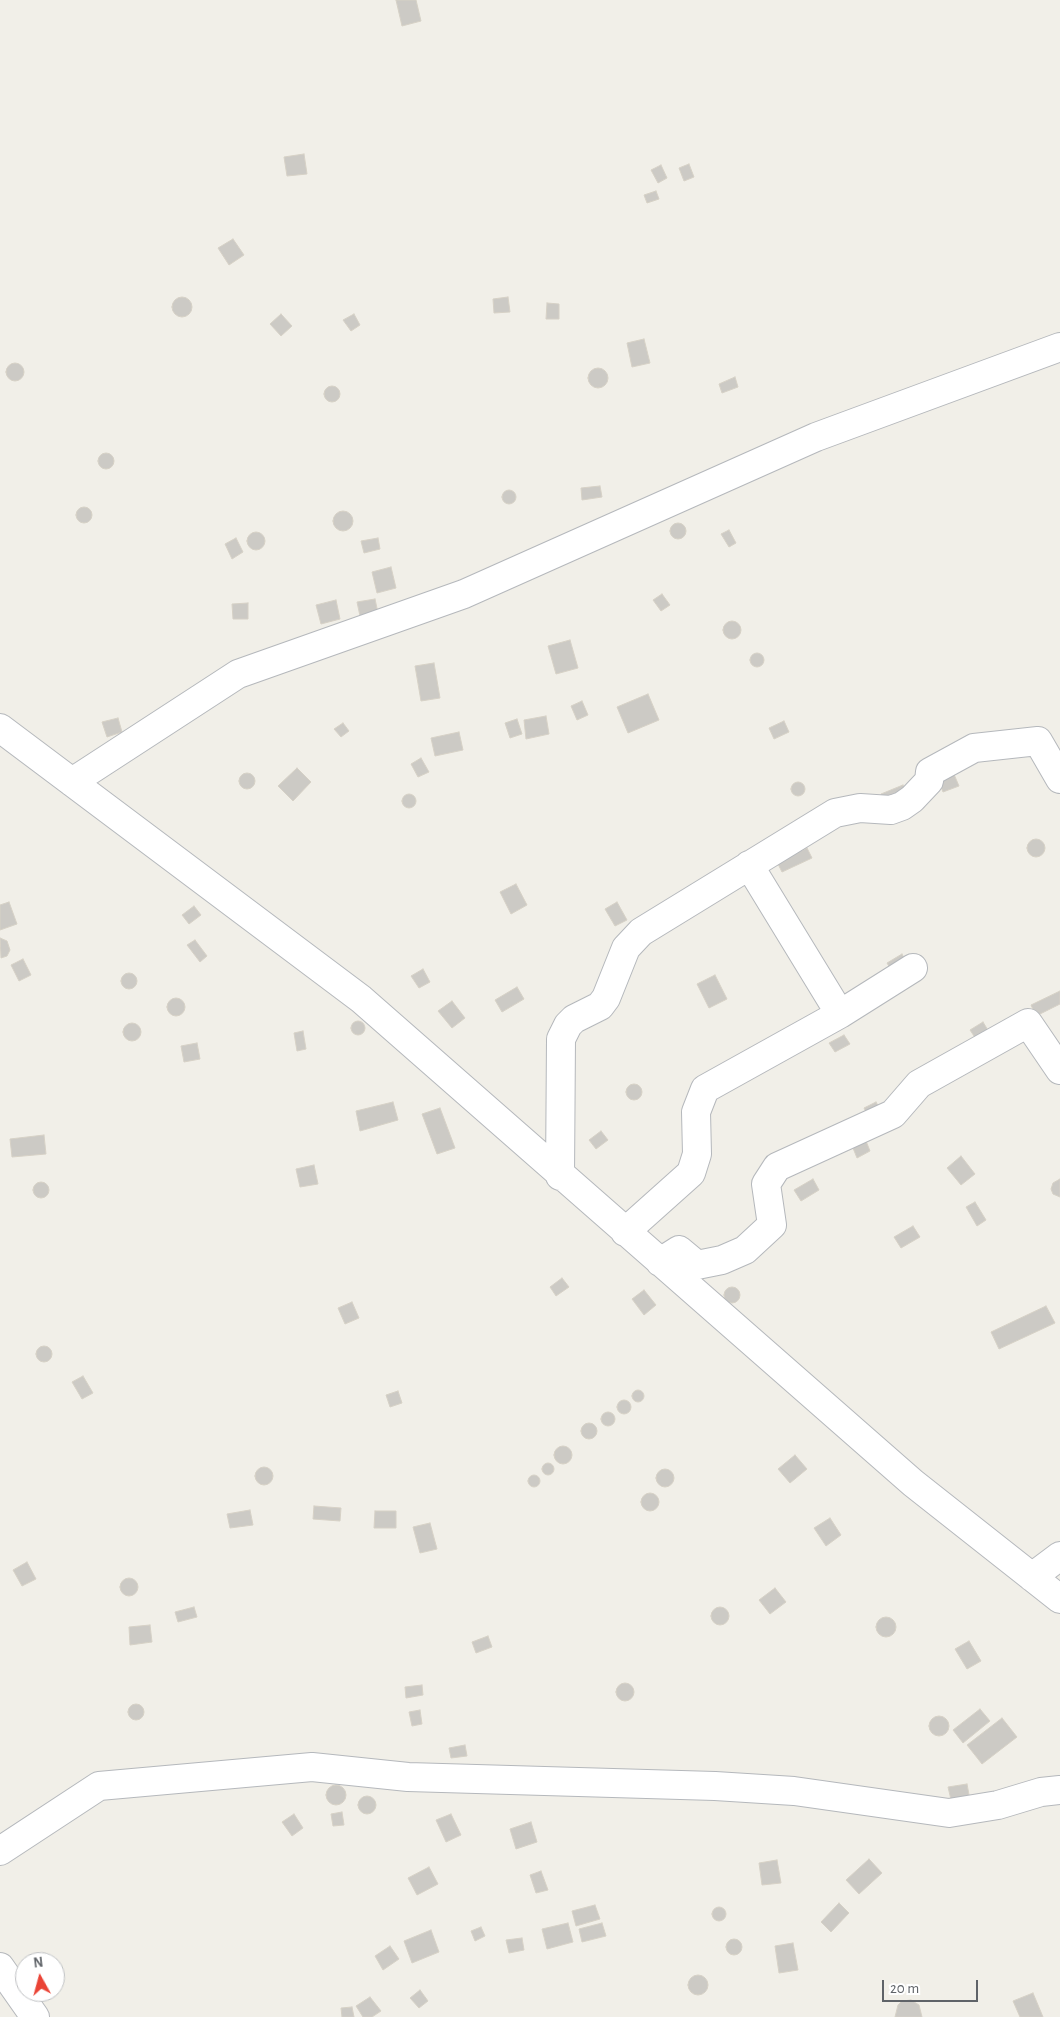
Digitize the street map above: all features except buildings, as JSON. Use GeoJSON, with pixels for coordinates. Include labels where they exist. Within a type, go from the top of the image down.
{"type":"FeatureCollection","features":[{"type":"Feature","properties":{"kind":"street"},"geometry":{"type":"LineString","coordinates":[[72,782],[238,674],[464,594],[816,437],[1060,347]]}},
{"type":"Feature","properties":{"kind":"street"},"geometry":{"type":"LineString","coordinates":[[0,728],[361,999],[560,1176],[913,1483],[1060,1600]]}},
{"type":"Feature","properties":{"kind":"street"},"geometry":{"type":"LineString","coordinates":[[560,1176],[561,1040],[574,1018],[600,1006],[606,998],[626,948],[641,932],[835,813],[860,808],[891,810],[902,806],[912,799],[928,780],[930,772],[974,748],[1038,741],[1060,779]]}},
{"type":"Feature","properties":{"kind":"street"},"geometry":{"type":"LineString","coordinates":[[749,865],[840,1014]]}},
{"type":"Feature","properties":{"kind":"street"},"geometry":{"type":"LineString","coordinates":[[625,1232],[691,1173],[698,1154],[696,1112],[706,1089],[840,1014],[913,968]]}},
{"type":"Feature","properties":{"kind":"street"},"geometry":{"type":"LineString","coordinates":[[660,1262],[679,1250],[697,1265],[722,1260],[744,1250],[772,1225],[766,1184],[777,1167],[893,1114],[919,1084],[1028,1023],[1060,1070]]}},
{"type":"Feature","properties":{"kind":"street"},"geometry":{"type":"LineString","coordinates":[[1032,1577],[1060,1556]]}},
{"type":"Feature","properties":{"kind":"street"},"geometry":{"type":"LineString","coordinates":[[0,1851],[99,1786],[312,1767],[408,1777],[715,1786],[794,1791],[949,1813],[998,1805],[1042,1792],[1060,1790]]}},
{"type":"Feature","properties":{"kind":"street"},"geometry":{"type":"LineString","coordinates":[[0,1966],[35,2017]]}}]}
